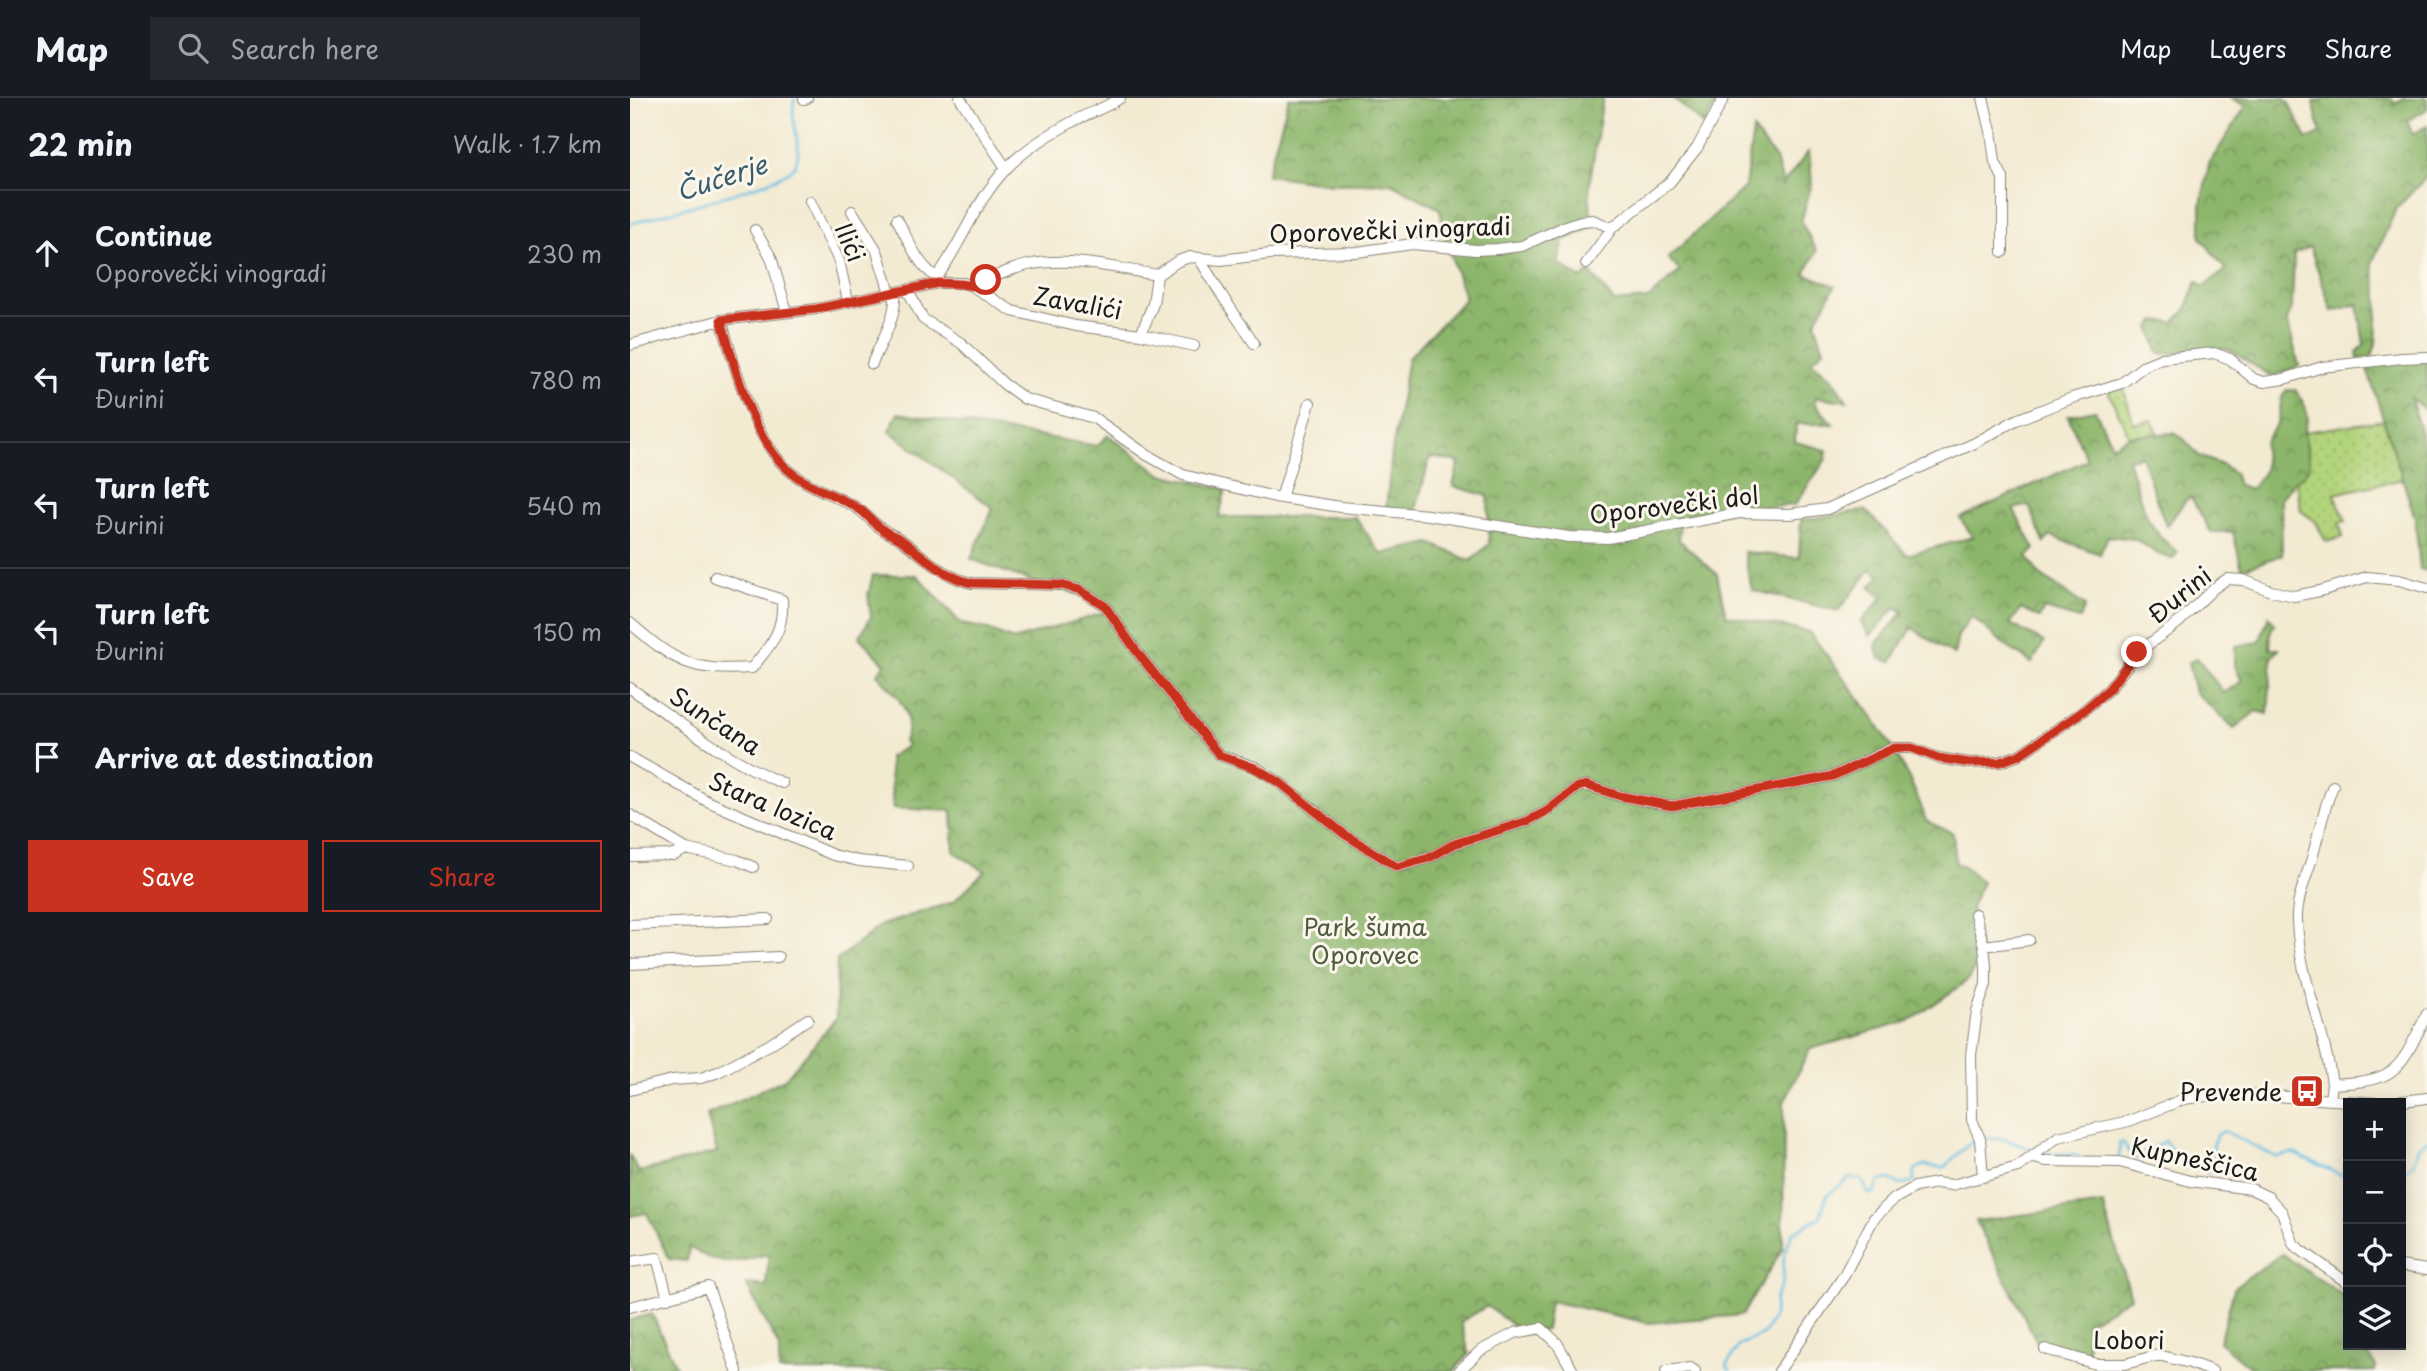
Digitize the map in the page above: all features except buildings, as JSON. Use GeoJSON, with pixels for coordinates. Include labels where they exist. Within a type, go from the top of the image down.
{"type":"FeatureCollection","features":[{"type":"Feature","properties":{"kind":"street"},"geometry":{"type":"LineString","coordinates":[[960,98],[1006,168]]}},
{"type":"Feature","properties":{"kind":"street"},"geometry":{"type":"LineString","coordinates":[[938,280],[980,204],[1006,168],[1073,121],[1120,98]]}},
{"type":"Feature","properties":{"kind":"street"},"geometry":{"type":"LineString","coordinates":[[1586,264],[1612,228],[1670,182],[1698,148],[1724,98]]}},
{"type":"Feature","properties":{"kind":"street"},"geometry":{"type":"LineString","coordinates":[[1983,98],[1992,131],[1995,162],[2003,178],[2003,252]]}},
{"type":"Feature","properties":{"kind":"street","name":"Ilići"},"geometry":{"type":"LineString","coordinates":[[810,201],[839,261],[848,301]]}},
{"type":"Feature","properties":{"kind":"street"},"geometry":{"type":"LineString","coordinates":[[852,211],[877,251],[896,303],[892,319],[872,364]]}},
{"type":"Feature","properties":{"kind":"street"},"geometry":{"type":"LineString","coordinates":[[897,219],[914,250],[938,280]]}},
{"type":"Feature","properties":{"kind":"street","name":"Oporovečki vinogradi"},"geometry":{"type":"LineString","coordinates":[[1157,275],[1185,259],[1221,260],[1270,254],[1357,252],[1412,244],[1476,250],[1497,249],[1522,246],[1581,221],[1593,220],[1612,228]]}},
{"type":"Feature","properties":{"kind":"street"},"geometry":{"type":"LineString","coordinates":[[755,230],[776,270],[787,312]]}},
{"type":"Feature","properties":{"kind":"street"},"geometry":{"type":"LineString","coordinates":[[1199,258],[1254,343]]}},
{"type":"Feature","properties":{"kind":"street"},"geometry":{"type":"LineString","coordinates":[[630,345],[721,320],[787,312],[908,291],[938,280],[972,286],[1040,263],[1082,263],[1157,275]]}},
{"type":"Feature","properties":{"kind":"street","name":"Zavalići"},"geometry":{"type":"LineString","coordinates":[[1141,334],[1153,304],[1157,275]]}},
{"type":"Feature","properties":{"kind":"street","name":"Zavalići"},"geometry":{"type":"LineString","coordinates":[[972,286],[1012,311],[1076,326],[1141,334],[1194,346]]}},
{"type":"Feature","properties":{"kind":"street","name":"Oporovečki dol"},"geometry":{"type":"LineString","coordinates":[[908,291],[922,319],[961,343],[1004,384],[1025,399],[1094,418],[1147,455],[1183,475],[1281,498],[1341,507],[1428,514],[1569,537],[1608,538],[1739,513],[1800,513],[1827,509],[1975,443],[2016,420],[2072,398],[2122,383],[2146,365],[2162,358],[2214,353],[2230,359],[2254,379],[2264,382],[2284,379],[2322,367],[2427,357]]}},
{"type":"Feature","properties":{"kind":"street","name":"Đurini"},"geometry":{"type":"LineString","coordinates":[[721,320],[751,409],[777,458],[793,474],[830,496],[861,510],[883,531],[897,537],[946,574],[960,580],[972,583],[1061,585],[1080,590],[1105,606],[1137,652],[1219,755],[1255,768],[1279,782],[1344,834],[1397,867],[1429,858],[1454,844],[1528,821],[1547,811],[1578,787],[1586,785],[1620,796],[1672,806],[1833,776],[1894,748],[1912,748],[1938,758],[1970,763],[2000,762],[2019,755],[2082,712],[2109,689],[2137,652],[2178,623],[2227,579],[2244,580],[2271,591],[2294,596],[2320,592],[2367,577],[2394,579],[2427,590]]}},
{"type":"Feature","properties":{"kind":"street"},"geometry":{"type":"LineString","coordinates":[[1281,498],[1310,403]]}},
{"type":"Feature","properties":{"kind":"street"},"geometry":{"type":"LineString","coordinates":[[630,623],[674,658],[722,670],[752,668],[776,637],[783,617],[782,600],[716,577]]}},
{"type":"Feature","properties":{"kind":"street","name":"Sunčana"},"geometry":{"type":"LineString","coordinates":[[630,688],[704,740],[760,774],[782,783]]}},
{"type":"Feature","properties":{"kind":"street","name":"Stara lozica"},"geometry":{"type":"LineString","coordinates":[[630,757],[707,801],[832,855],[908,866]]}},
{"type":"Feature","properties":{"kind":"street"},"geometry":{"type":"LineString","coordinates":[[2330,1100],[2330,1068],[2310,994],[2297,920],[2323,809],[2333,786]]}},
{"type":"Feature","properties":{"kind":"street"},"geometry":{"type":"LineString","coordinates":[[630,815],[686,849],[737,860],[752,867]]}},
{"type":"Feature","properties":{"kind":"street"},"geometry":{"type":"LineString","coordinates":[[630,856],[674,855],[686,849]]}},
{"type":"Feature","properties":{"kind":"street"},"geometry":{"type":"LineString","coordinates":[[1975,914],[1984,946],[1986,985],[1977,1011],[1970,1055],[1972,1120],[1980,1139],[1983,1177]]}},
{"type":"Feature","properties":{"kind":"street"},"geometry":{"type":"LineString","coordinates":[[630,925],[768,919]]}},
{"type":"Feature","properties":{"kind":"street"},"geometry":{"type":"LineString","coordinates":[[1984,946],[2029,940]]}},
{"type":"Feature","properties":{"kind":"street"},"geometry":{"type":"LineString","coordinates":[[630,964],[778,957]]}},
{"type":"Feature","properties":{"kind":"street"},"geometry":{"type":"LineString","coordinates":[[2332,1084],[2373,1081],[2388,1075],[2402,1062],[2427,1014]]}},
{"type":"Feature","properties":{"kind":"street"},"geometry":{"type":"LineString","coordinates":[[630,1090],[672,1080],[701,1078],[718,1072],[769,1045],[807,1019]]}},
{"type":"Feature","properties":{"kind":"street"},"geometry":{"type":"LineString","coordinates":[[1781,1370],[1843,1277],[1874,1219],[1894,1199],[1915,1187],[1952,1185],[2018,1167],[2058,1137],[2129,1121],[2183,1099],[2213,1095],[2259,1095],[2343,1101]]}},
{"type":"Feature","properties":{"kind":"street"},"geometry":{"type":"LineString","coordinates":[[2406,1101],[2427,1098]]}},
{"type":"Feature","properties":{"kind":"street","name":"Kupneščica"},"geometry":{"type":"LineString","coordinates":[[2036,1155],[2046,1161],[2120,1163],[2190,1181],[2251,1189],[2268,1197],[2282,1212],[2294,1245],[2343,1280]]}},
{"type":"Feature","properties":{"kind":"street"},"geometry":{"type":"LineString","coordinates":[[630,1262],[657,1258],[668,1298]]}},
{"type":"Feature","properties":{"kind":"street"},"geometry":{"type":"LineString","coordinates":[[2406,1267],[2427,1270]]}},
{"type":"Feature","properties":{"kind":"street"},"geometry":{"type":"LineString","coordinates":[[630,1307],[708,1287],[737,1371]]}},
{"type":"Feature","properties":{"kind":"street"},"geometry":{"type":"LineString","coordinates":[[1459,1371],[1480,1351],[1515,1333],[1541,1328],[1557,1343],[1573,1371]]}},
{"type":"Feature","properties":{"kind":"street","name":"Lobori"},"geometry":{"type":"LineString","coordinates":[[2045,1349],[2096,1364],[2125,1364],[2158,1355],[2212,1371]]}},
{"type":"Feature","properties":{"kind":"street"},"geometry":{"type":"LineString","coordinates":[[1666,1371],[1690,1368],[1695,1371]]}},
{"type":"Feature","properties":{"kind":"green space","name":"Park šuma Oporovec"},"geometry":{"type":"Polygon","coordinates":[[[1289,98],[1603,98],[1589,187],[1592,227],[1564,240],[1558,263],[1581,279],[1590,272],[1614,302],[1648,299],[1680,271],[1668,258],[1745,187],[1753,130],[1776,159],[1783,184],[1809,151],[1812,183],[1801,222],[1817,251],[1805,274],[1835,286],[1815,322],[1824,350],[1811,361],[1830,376],[1847,401],[1816,397],[1816,405],[1833,424],[1796,424],[1795,442],[1827,450],[1826,459],[1795,505],[1742,509],[1680,522],[1679,540],[1717,574],[1726,615],[1809,632],[1876,722],[1905,770],[1926,821],[1953,833],[1956,864],[1962,865],[1982,882],[1971,907],[1981,955],[1968,980],[1910,1021],[1810,1049],[1784,1102],[1783,1248],[1742,1315],[1649,1323],[1550,1301],[1546,1330],[1524,1334],[1487,1306],[1461,1322],[1469,1354],[1454,1371],[779,1371],[779,1347],[746,1284],[766,1286],[769,1254],[728,1262],[710,1258],[689,1247],[687,1261],[669,1259],[647,1213],[630,1216],[630,1156],[639,1172],[717,1152],[707,1115],[785,1079],[836,1019],[837,960],[881,925],[953,902],[985,871],[954,852],[952,811],[893,808],[889,757],[907,746],[904,741],[908,722],[902,705],[877,674],[885,664],[859,637],[871,617],[868,595],[873,575],[917,575],[961,624],[983,628],[1013,640],[1107,612],[1082,595],[1038,584],[971,559],[993,508],[889,431],[898,413],[1098,446],[1108,435],[1161,474],[1226,489],[1219,517],[1355,517],[1381,554],[1430,543],[1471,561],[1489,544],[1488,496],[1453,486],[1459,462],[1430,457],[1415,513],[1386,509],[1392,452],[1408,358],[1465,299],[1445,238],[1440,209],[1391,183],[1331,184],[1267,175],[1289,98]]]}},
{"type":"Feature","properties":{"kind":"green space"},"geometry":{"type":"Polygon","coordinates":[[[1673,98],[1719,98],[1704,125],[1673,98]]]}},
{"type":"Feature","properties":{"kind":"green space"},"geometry":{"type":"Polygon","coordinates":[[[2231,98],[2284,98],[2307,139],[2321,133],[2313,102],[2328,98],[2391,98],[2395,104],[2404,98],[2427,98],[2427,109],[2407,121],[2413,135],[2427,125],[2427,176],[2396,209],[2372,263],[2378,297],[2376,343],[2372,357],[2358,359],[2357,352],[2364,345],[2358,304],[2332,311],[2310,247],[2294,254],[2292,308],[2287,320],[2299,366],[2272,377],[2228,349],[2159,354],[2150,328],[2155,321],[2174,323],[2186,310],[2197,281],[2203,287],[2226,270],[2201,238],[2201,205],[2209,164],[2246,106],[2231,98]]]}},
{"type":"Feature","properties":{"kind":"green space"},"geometry":{"type":"Polygon","coordinates":[[[2427,356],[2427,412],[2411,398],[2427,456],[2427,571],[2420,569],[2415,518],[2366,365],[2427,356]]]}},
{"type":"Feature","properties":{"kind":"green space"},"geometry":{"type":"Polygon","coordinates":[[[2123,387],[2134,424],[2152,420],[2158,434],[2129,436],[2108,391],[2123,387]]]}},
{"type":"Feature","properties":{"kind":"green space"},"geometry":{"type":"Polygon","coordinates":[[[2287,390],[2296,390],[2305,406],[2308,418],[2304,432],[2310,465],[2281,499],[2282,555],[2242,569],[2233,532],[2211,532],[2191,497],[2167,526],[2141,456],[2128,459],[2136,486],[2150,523],[2178,552],[2173,559],[2158,554],[2135,539],[2108,536],[2100,554],[2051,536],[2044,542],[2029,505],[2013,509],[2035,549],[2027,557],[2039,574],[2085,606],[2080,619],[2044,609],[2039,618],[2021,609],[2010,624],[2044,642],[2032,663],[2005,645],[1971,616],[1958,636],[1954,655],[1912,628],[1891,662],[1880,659],[1875,645],[1903,613],[1896,607],[1870,636],[1861,622],[1882,598],[1870,587],[1880,576],[1871,569],[1838,611],[1752,590],[1744,552],[1799,558],[1801,520],[1866,510],[1907,555],[1973,537],[1960,518],[2087,460],[2068,416],[2095,410],[2112,446],[2129,436],[2174,433],[2184,439],[2199,456],[2234,473],[2238,485],[2251,489],[2265,470],[2264,443],[2278,422],[2282,397],[2287,390]]]}},
{"type":"Feature","properties":{"kind":"green space"},"geometry":{"type":"Polygon","coordinates":[[[2384,420],[2403,479],[2334,494],[2346,521],[2339,523],[2343,537],[2326,542],[2316,522],[2301,511],[2296,480],[2302,475],[2307,464],[2304,432],[2384,420]]]}},
{"type":"Feature","properties":{"kind":"green space"},"geometry":{"type":"Polygon","coordinates":[[[2269,616],[2275,624],[2271,630],[2270,649],[2279,649],[2272,658],[2268,714],[2256,711],[2234,729],[2195,692],[2188,663],[2197,658],[2224,693],[2242,681],[2235,666],[2235,646],[2259,642],[2269,616]]]}},
{"type":"Feature","properties":{"kind":"green space"},"geometry":{"type":"Polygon","coordinates":[[[2103,1204],[2131,1297],[2087,1323],[2088,1360],[2037,1342],[1976,1221],[2103,1204]]]}},
{"type":"Feature","properties":{"kind":"green space"},"geometry":{"type":"Polygon","coordinates":[[[2282,1254],[2342,1295],[2343,1350],[2365,1350],[2376,1366],[2375,1371],[2254,1371],[2219,1342],[2235,1286],[2282,1254]]]}},
{"type":"Feature","properties":{"kind":"green space"},"geometry":{"type":"Polygon","coordinates":[[[652,1314],[678,1371],[632,1371],[630,1320],[652,1314]]]}},
{"type":"Feature","properties":{"kind":"waterway","name":"Čučerje"},"geometry":{"type":"LineString","coordinates":[[630,224],[744,190],[785,174],[794,167],[797,159],[793,115],[795,98]]}},
{"type":"Feature","properties":{"kind":"waterway"},"geometry":{"type":"LineString","coordinates":[[2118,1159],[2119,1144],[2123,1142],[2131,1156],[2136,1158],[2165,1141],[2183,1166],[2205,1172],[2213,1170],[2216,1162],[2214,1142],[2217,1135],[2224,1131],[2276,1157],[2293,1153],[2343,1174]]}},
{"type":"Feature","properties":{"kind":"waterway"},"geometry":{"type":"LineString","coordinates":[[1984,1138],[2004,1139],[2034,1150]]}},
{"type":"Feature","properties":{"kind":"waterway"},"geometry":{"type":"LineString","coordinates":[[1730,1371],[1727,1365],[1739,1345],[1764,1334],[1774,1316],[1775,1299],[1783,1282],[1784,1255],[1792,1233],[1820,1217],[1827,1195],[1850,1178],[1861,1179],[1869,1194],[1874,1192],[1879,1181],[1889,1179],[1900,1185],[1914,1181],[1915,1170],[1924,1165],[1943,1168],[1976,1140]]}},
{"type":"Feature","properties":{"kind":"waterway"},"geometry":{"type":"LineString","coordinates":[[2406,1169],[2413,1165],[2418,1147],[2427,1141]]}},
{"type":"Feature","properties":{"kind":"waterway"},"geometry":{"type":"LineString","coordinates":[[2043,1153],[2080,1158]]}},
{"type":"Feature","properties":{"kind":"place","name":"Prevende"},"geometry":{"type":"Point","coordinates":[2307,1091]}},
{"type":"Feature","properties":{"kind":"route"},"geometry":{"type":"LineString","coordinates":[[986,280],[972,286],[952,282],[939,283],[816,309],[721,320],[746,399],[777,458],[793,474],[830,496],[861,510],[883,531],[897,537],[946,574],[972,583],[1061,585],[1080,590],[1105,606],[1137,652],[1219,755],[1255,768],[1279,782],[1344,834],[1397,867],[1429,858],[1476,836],[1495,833],[1528,821],[1547,811],[1578,787],[1586,785],[1620,796],[1672,806],[1833,776],[1894,748],[1912,748],[1938,758],[1970,763],[2000,762],[2019,755],[2082,712],[2109,689],[2137,652]]}}]}
